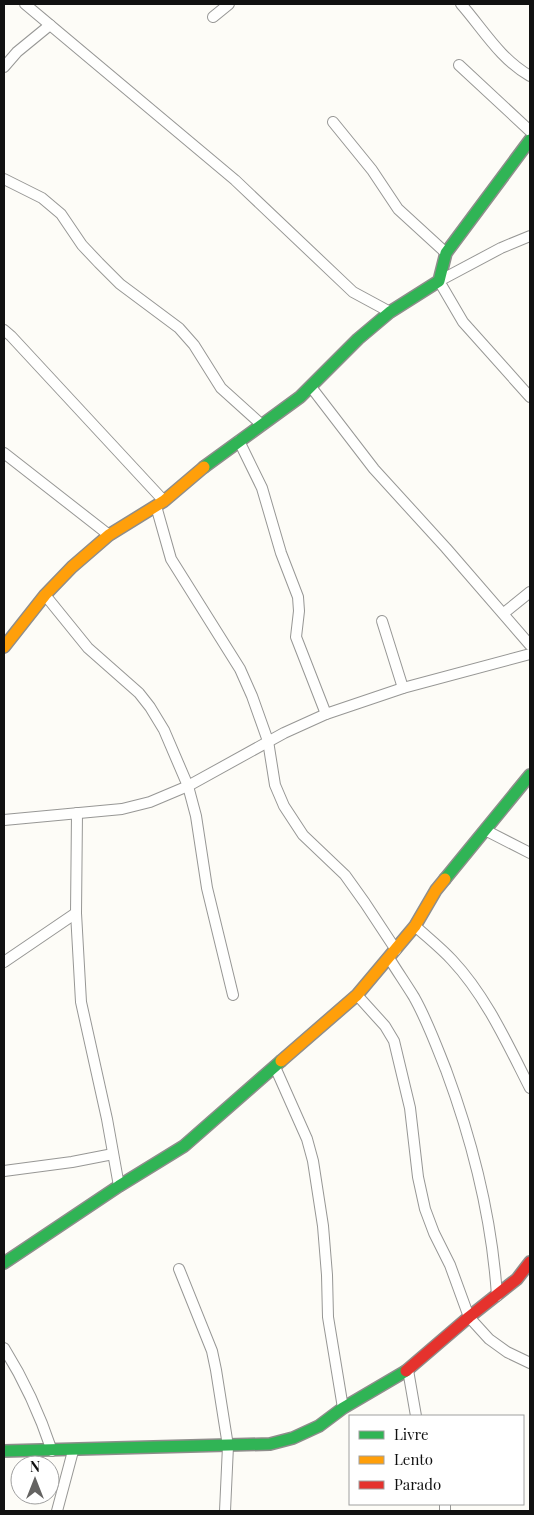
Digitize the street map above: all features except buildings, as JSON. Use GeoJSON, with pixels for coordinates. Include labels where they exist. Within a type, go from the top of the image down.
{"type":"FeatureCollection","features":[{"type":"Feature","properties":{"kind":"street"},"geometry":{"type":"LineString","coordinates":[[24,4],[235,180],[353,292],[390,312]]}},
{"type":"Feature","properties":{"kind":"street"},"geometry":{"type":"LineString","coordinates":[[213,17],[229,4]]}},
{"type":"Feature","properties":{"kind":"street"},"geometry":{"type":"LineString","coordinates":[[461,4],[496,48],[530,76]]}},
{"type":"Feature","properties":{"kind":"street"},"geometry":{"type":"LineString","coordinates":[[4,68],[17,52],[50,25]]}},
{"type":"Feature","properties":{"kind":"street"},"geometry":{"type":"LineString","coordinates":[[459,65],[530,132]]}},
{"type":"Feature","properties":{"kind":"street"},"geometry":{"type":"LineString","coordinates":[[333,122],[372,170],[398,208],[446,253]]}},
{"type":"Feature","properties":{"kind":"street"},"geometry":{"type":"LineString","coordinates":[[528,392],[463,322],[439,280],[446,253],[530,140]]}},
{"type":"Feature","properties":{"kind":"street"},"geometry":{"type":"LineString","coordinates":[[4,179],[42,198],[61,214],[82,245],[99,264],[120,284],[178,328],[194,345],[221,388],[262,425]]}},
{"type":"Feature","properties":{"kind":"street"},"geometry":{"type":"LineString","coordinates":[[4,647],[45,595],[72,567],[109,535],[160,504],[208,463],[311,387],[358,340],[390,312],[439,280],[501,248],[530,236]]}},
{"type":"Feature","properties":{"kind":"street"},"geometry":{"type":"LineString","coordinates":[[4,330],[12,336],[160,504],[170,559],[240,669],[252,696],[268,742],[275,785],[284,806],[303,835],[345,876],[393,954],[433,1036],[456,1096],[470,1141],[491,1237],[497,1296]]}},
{"type":"Feature","properties":{"kind":"street"},"geometry":{"type":"LineString","coordinates":[[311,387],[374,469],[504,613],[530,645]]}},
{"type":"Feature","properties":{"kind":"street"},"geometry":{"type":"LineString","coordinates":[[238,441],[262,488],[281,553],[298,597],[299,611],[296,637],[326,714]]}},
{"type":"Feature","properties":{"kind":"street"},"geometry":{"type":"LineString","coordinates":[[4,453],[109,535]]}},
{"type":"Feature","properties":{"kind":"street"},"geometry":{"type":"LineString","coordinates":[[504,613],[530,592]]}},
{"type":"Feature","properties":{"kind":"street"},"geometry":{"type":"LineString","coordinates":[[45,595],[88,648],[139,693],[164,730],[188,786],[196,816],[212,910],[233,995]]}},
{"type":"Feature","properties":{"kind":"street"},"geometry":{"type":"LineString","coordinates":[[382,621],[403,688]]}},
{"type":"Feature","properties":{"kind":"street"},"geometry":{"type":"LineString","coordinates":[[4,820],[122,809],[150,802],[188,786],[268,742],[326,714],[403,688],[530,654]]}},
{"type":"Feature","properties":{"kind":"street"},"geometry":{"type":"LineString","coordinates":[[4,1263],[119,1186],[184,1146],[357,995],[393,954],[415,926],[436,890],[530,775]]}},
{"type":"Feature","properties":{"kind":"street"},"geometry":{"type":"LineString","coordinates":[[77,813],[76,913],[81,1002],[107,1119],[119,1186]]}},
{"type":"Feature","properties":{"kind":"street"},"geometry":{"type":"LineString","coordinates":[[485,830],[530,853]]}},
{"type":"Feature","properties":{"kind":"street"},"geometry":{"type":"LineString","coordinates":[[4,962],[76,913]]}},
{"type":"Feature","properties":{"kind":"street"},"geometry":{"type":"LineString","coordinates":[[415,926],[452,960],[482,1000],[508,1043],[530,1088]]}},
{"type":"Feature","properties":{"kind":"street"},"geometry":{"type":"LineString","coordinates":[[357,995],[385,1026],[394,1041],[410,1108],[418,1178],[425,1210],[450,1265],[469,1317],[489,1339],[530,1364]]}},
{"type":"Feature","properties":{"kind":"street"},"geometry":{"type":"LineString","coordinates":[[275,1067],[307,1140],[313,1161],[323,1226],[328,1316],[343,1408]]}},
{"type":"Feature","properties":{"kind":"street"},"geometry":{"type":"LineString","coordinates":[[4,1171],[72,1162],[113,1154]]}},
{"type":"Feature","properties":{"kind":"street"},"geometry":{"type":"LineString","coordinates":[[4,1451],[228,1446],[270,1444],[293,1438],[319,1426],[343,1408],[408,1370],[469,1317],[517,1279],[530,1262]]}},
{"type":"Feature","properties":{"kind":"street"},"geometry":{"type":"LineString","coordinates":[[178,1269],[212,1351],[216,1370],[228,1446],[225,1511]]}},
{"type":"Feature","properties":{"kind":"street"},"geometry":{"type":"LineString","coordinates":[[4,1348],[33,1400],[52,1451]]}},
{"type":"Feature","properties":{"kind":"street"},"geometry":{"type":"LineString","coordinates":[[408,1370],[416,1415]]}},
{"type":"Feature","properties":{"kind":"street"},"geometry":{"type":"LineString","coordinates":[[57,1511],[73,1450]]}},
{"type":"Feature","properties":{"kind":"traffic: fast"},"geometry":{"type":"LineString","coordinates":[[204,467],[300,397],[358,339],[390,312],[439,281],[446,253],[530,140]]}},
{"type":"Feature","properties":{"kind":"traffic: fast"},"geometry":{"type":"LineString","coordinates":[[445,879],[530,775]]}},
{"type":"Feature","properties":{"kind":"traffic: fast"},"geometry":{"type":"LineString","coordinates":[[4,1263],[119,1186],[184,1146],[281,1061]]}},
{"type":"Feature","properties":{"kind":"traffic: fast"},"geometry":{"type":"LineString","coordinates":[[4,1451],[270,1444],[293,1438],[319,1426],[343,1408],[406,1371]]}},
{"type":"Feature","properties":{"kind":"traffic: slow"},"geometry":{"type":"LineString","coordinates":[[4,647],[45,595],[72,567],[109,535],[164,501],[204,467]]}},
{"type":"Feature","properties":{"kind":"traffic: slow"},"geometry":{"type":"LineString","coordinates":[[281,1061],[357,995],[415,926],[436,890],[445,879]]}},
{"type":"Feature","properties":{"kind":"traffic: jam"},"geometry":{"type":"LineString","coordinates":[[406,1371],[517,1279],[530,1262]]}}]}
